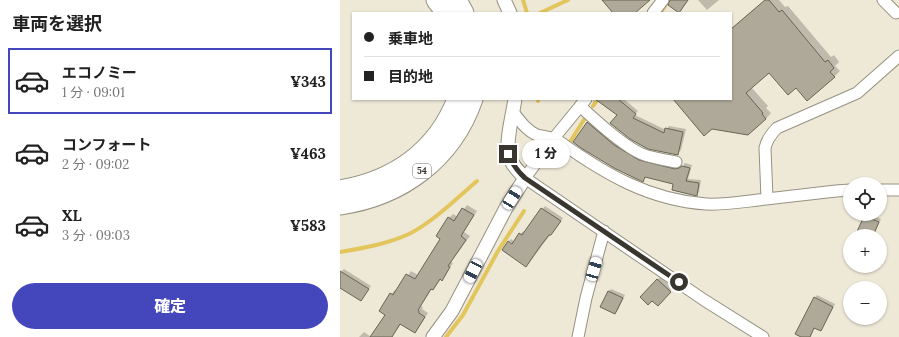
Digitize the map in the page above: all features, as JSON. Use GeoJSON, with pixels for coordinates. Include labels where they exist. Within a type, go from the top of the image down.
{"type":"FeatureCollection","features":[{"type":"Feature","properties":{"kind":"highway"},"geometry":{"type":"LineString","coordinates":[[436,0],[445,12]]}},
{"type":"Feature","properties":{"kind":"highway"},"geometry":{"type":"LineString","coordinates":[[457,0],[463,12]]}},
{"type":"Feature","properties":{"kind":"highway"},"geometry":{"type":"LineString","coordinates":[[340,190],[369,183],[386,176],[403,167],[418,156],[443,128],[457,100]]}},
{"type":"Feature","properties":{"kind":"highway","name":"54"},"geometry":{"type":"LineString","coordinates":[[340,205],[367,199],[385,192],[403,184],[420,173],[448,147],[468,113],[473,100]]}},
{"type":"Feature","properties":{"kind":"street"},"geometry":{"type":"LineString","coordinates":[[504,0],[510,12]]}},
{"type":"Feature","properties":{"kind":"street"},"geometry":{"type":"LineString","coordinates":[[654,12],[663,0]]}},
{"type":"Feature","properties":{"kind":"street"},"geometry":{"type":"LineString","coordinates":[[883,0],[896,13]]}},
{"type":"Feature","properties":{"kind":"street"},"geometry":{"type":"LineString","coordinates":[[767,199],[765,148],[772,133],[777,128],[857,94],[899,56]]}},
{"type":"Feature","properties":{"kind":"street"},"geometry":{"type":"LineString","coordinates":[[515,100],[508,143],[508,154],[518,172],[704,300],[763,337]]}},
{"type":"Feature","properties":{"kind":"street"},"geometry":{"type":"LineString","coordinates":[[433,337],[452,311],[506,208],[525,178],[554,138],[583,103],[595,120],[631,148],[643,155],[676,162]]}},
{"type":"Feature","properties":{"kind":"street"},"geometry":{"type":"LineString","coordinates":[[513,112],[523,125],[536,134],[554,138],[623,182],[675,200],[707,204],[843,190]]}},
{"type":"Feature","properties":{"kind":"street"},"geometry":{"type":"LineString","coordinates":[[887,190],[899,190]]}},
{"type":"Feature","properties":{"kind":"street"},"geometry":{"type":"LineString","coordinates":[[578,337],[589,287],[604,231]]}},
{"type":"Feature","properties":{"kind":"building"},"geometry":{"type":"Polygon","coordinates":[[[602,0],[650,0],[636,12],[612,12],[602,0]]]}},
{"type":"Feature","properties":{"kind":"building"},"geometry":{"type":"Polygon","coordinates":[[[670,0],[688,0],[680,12],[668,5],[670,0]]]}},
{"type":"Feature","properties":{"kind":"building"},"geometry":{"type":"Polygon","coordinates":[[[765,0],[769,0],[779,12],[782,10],[825,62],[828,60],[834,68],[830,72],[835,77],[807,101],[796,88],[788,95],[769,73],[746,93],[763,113],[762,114],[766,119],[748,135],[712,129],[704,136],[674,100],[732,100],[732,28],[765,0]]]}},
{"type":"Feature","properties":{"kind":"building"},"geometry":{"type":"Polygon","coordinates":[[[596,100],[619,100],[636,114],[633,118],[664,133],[665,128],[683,132],[678,155],[648,149],[630,139],[610,123],[617,115],[596,100]]]}},
{"type":"Feature","properties":{"kind":"building"},"geometry":{"type":"Polygon","coordinates":[[[587,122],[614,145],[639,160],[675,169],[682,166],[690,168],[686,181],[699,183],[697,196],[672,190],[673,184],[645,177],[643,182],[614,168],[581,148],[573,142],[587,122]]]}},
{"type":"Feature","properties":{"kind":"building"},"geometry":{"type":"Polygon","coordinates":[[[462,208],[474,215],[461,236],[466,240],[448,266],[450,267],[442,281],[440,279],[433,290],[431,289],[418,310],[419,313],[425,317],[415,333],[400,324],[392,337],[370,337],[385,315],[379,311],[390,293],[393,295],[406,274],[415,279],[440,239],[436,236],[448,217],[454,221],[462,208]]]}},
{"type":"Feature","properties":{"kind":"building"},"geometry":{"type":"Polygon","coordinates":[[[541,208],[561,221],[551,235],[549,235],[541,245],[526,267],[502,250],[508,241],[512,244],[519,233],[522,235],[541,208]]]}},
{"type":"Feature","properties":{"kind":"building"},"geometry":{"type":"Polygon","coordinates":[[[862,221],[879,222],[876,229],[858,229],[862,221]]]}},
{"type":"Feature","properties":{"kind":"building"},"geometry":{"type":"Polygon","coordinates":[[[340,271],[369,289],[361,301],[340,288],[340,271]]]}},
{"type":"Feature","properties":{"kind":"building"},"geometry":{"type":"Polygon","coordinates":[[[657,279],[671,292],[658,306],[652,301],[648,305],[640,297],[657,279]]]}},
{"type":"Feature","properties":{"kind":"building"},"geometry":{"type":"Polygon","coordinates":[[[608,291],[623,298],[615,314],[600,307],[608,291]]]}},
{"type":"Feature","properties":{"kind":"building"},"geometry":{"type":"Polygon","coordinates":[[[814,297],[833,307],[821,331],[814,328],[810,337],[801,337],[795,334],[814,297]]]}},
{"type":"Feature","properties":{"kind":"waterway"},"geometry":{"type":"LineString","coordinates":[[523,0],[527,12]]}},
{"type":"Feature","properties":{"kind":"waterway"},"geometry":{"type":"LineString","coordinates":[[542,12],[568,0]]}},
{"type":"Feature","properties":{"kind":"waterway"},"geometry":{"type":"LineString","coordinates":[[661,12],[669,0]]}},
{"type":"Feature","properties":{"kind":"waterway"},"geometry":{"type":"LineString","coordinates":[[593,106],[597,100]]}},
{"type":"Feature","properties":{"kind":"waterway"},"geometry":{"type":"LineString","coordinates":[[570,142],[585,118]]}},
{"type":"Feature","properties":{"kind":"waterway"},"geometry":{"type":"LineString","coordinates":[[555,163],[565,149]]}},
{"type":"Feature","properties":{"kind":"waterway"},"geometry":{"type":"LineString","coordinates":[[340,252],[384,243],[409,234],[436,216],[477,181]]}},
{"type":"Feature","properties":{"kind":"waterway"},"geometry":{"type":"LineString","coordinates":[[446,337],[463,315],[498,251],[524,211]]}},
{"type":"Feature","properties":{"kind":"route"},"geometry":{"type":"LineString","coordinates":[[508,154],[518,172],[525,178],[679,282]]}}]}
